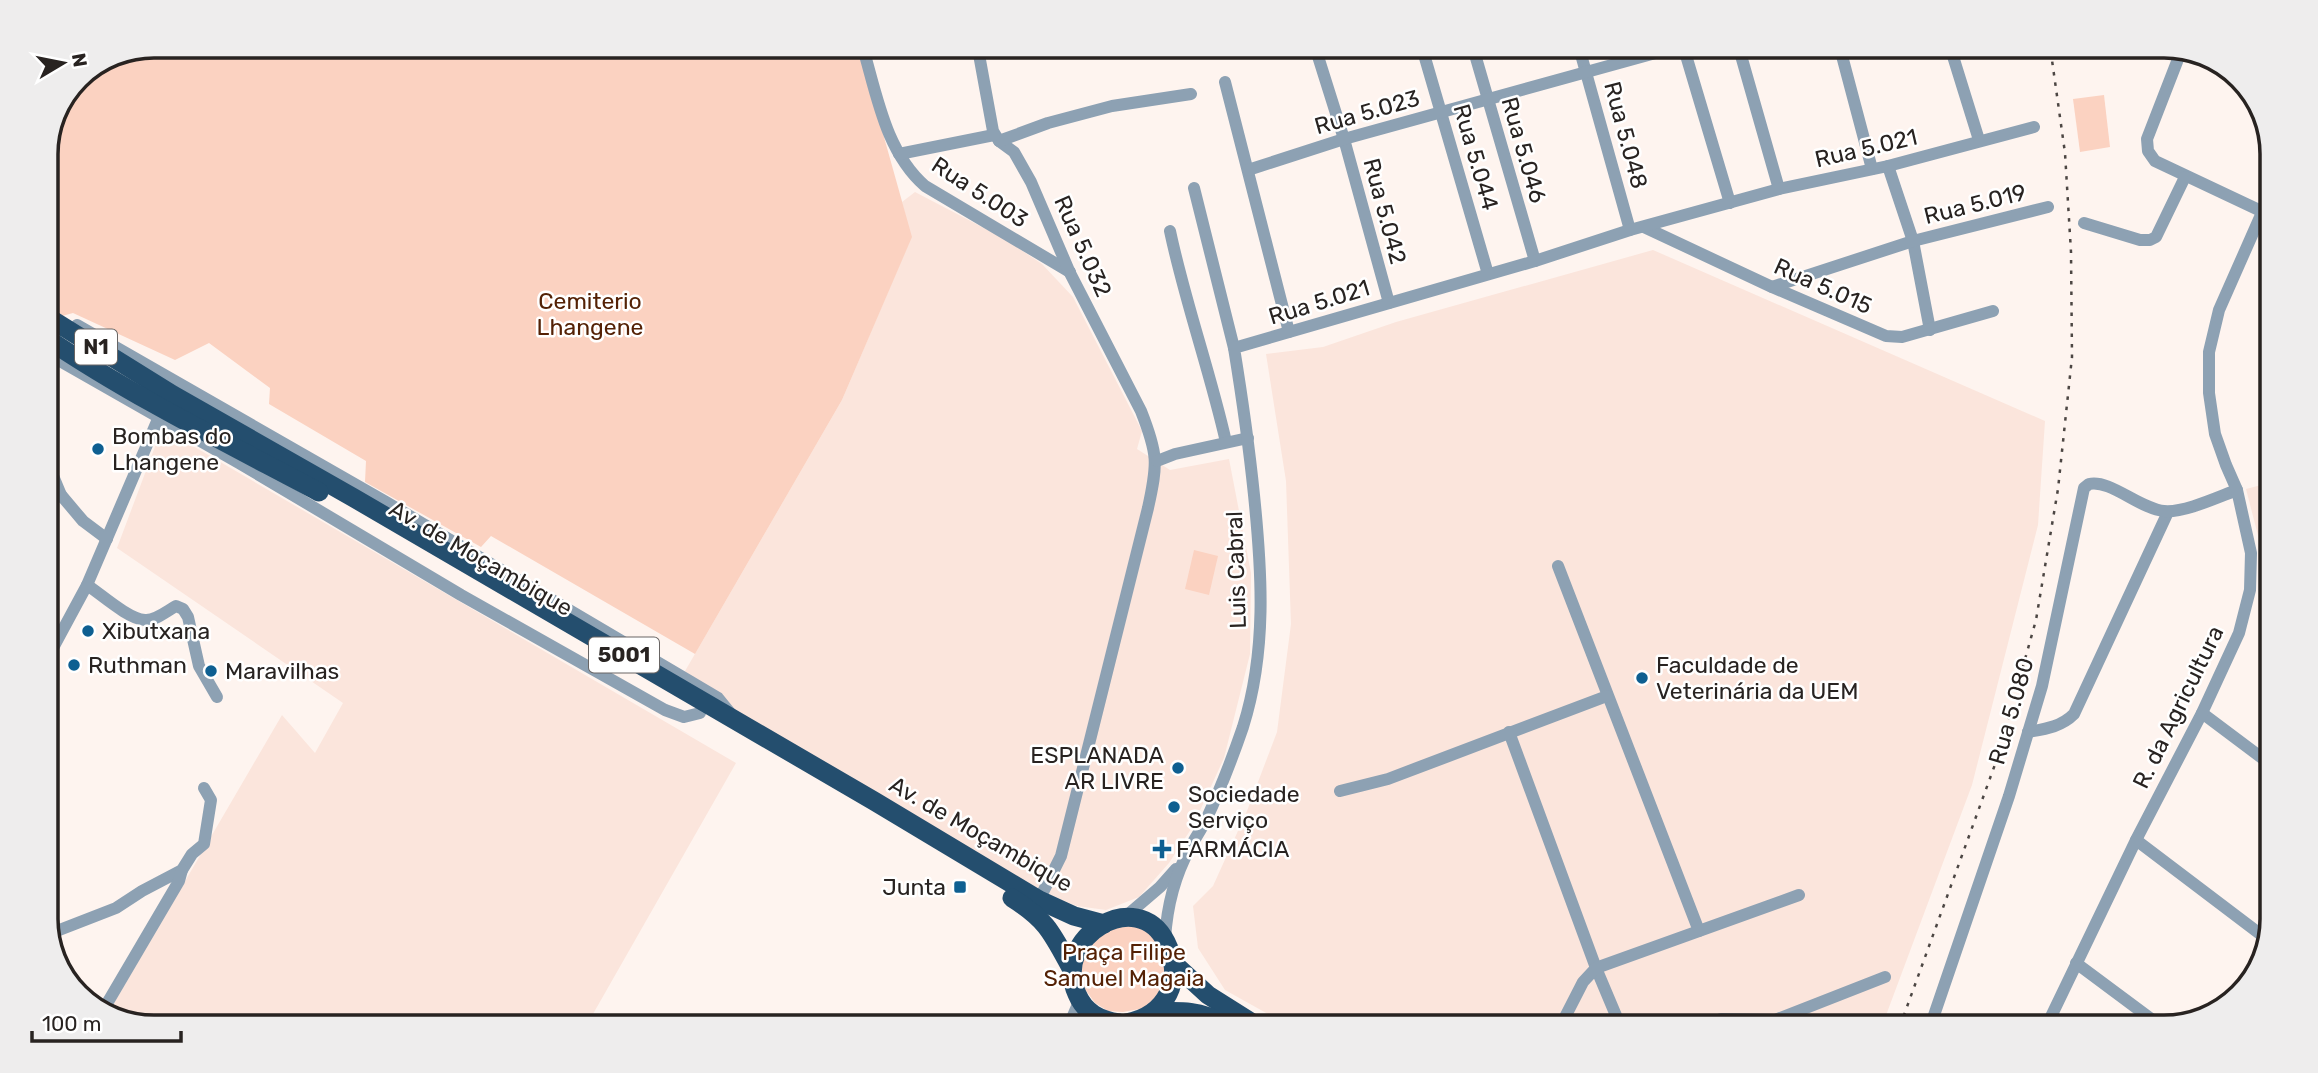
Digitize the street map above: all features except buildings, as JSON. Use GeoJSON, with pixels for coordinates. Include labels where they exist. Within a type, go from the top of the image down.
{"type":"FeatureCollection","features":[{"type":"Feature","properties":{"kind":"highway","name":"N1"},"geometry":{"type":"LineString","coordinates":[[58,324],[146,379]]}},
{"type":"Feature","properties":{"kind":"highway","name":"N1"},"geometry":{"type":"LineString","coordinates":[[58,346],[81,362]]}},
{"type":"Feature","properties":{"kind":"highway","name":"Av. de Moçambique"},"geometry":{"type":"LineString","coordinates":[[81,362],[346,507],[869,810],[1031,910],[1049,927],[1071,968],[1073,986],[1080,1002]]}},
{"type":"Feature","properties":{"kind":"highway","name":"Av. de Moçambique"},"geometry":{"type":"LineString","coordinates":[[146,379],[733,719],[1039,900],[1074,916],[1104,924]]}},
{"type":"Feature","properties":{"kind":"highway"},"geometry":{"type":"LineString","coordinates":[[1071,968],[1074,954],[1082,941],[1104,924],[1125,917],[1148,923],[1165,939],[1173,975],[1171,989],[1164,1002],[1150,1015]]}},
{"type":"Feature","properties":{"kind":"highway"},"geometry":{"type":"LineString","coordinates":[[1171,961],[1208,995],[1240,1015]]}},
{"type":"Feature","properties":{"kind":"highway"},"geometry":{"type":"LineString","coordinates":[[1080,1002],[1095,1015]]}},
{"type":"Feature","properties":{"kind":"highway"},"geometry":{"type":"LineString","coordinates":[[1155,1012],[1181,1011],[1194,1015]]}},
{"type":"Feature","properties":{"kind":"street","name":"Rua 5.003"},"geometry":{"type":"LineString","coordinates":[[866,58],[891,139],[899,154],[925,186],[1070,272]]}},
{"type":"Feature","properties":{"kind":"street"},"geometry":{"type":"LineString","coordinates":[[980,58],[997,138]]}},
{"type":"Feature","properties":{"kind":"street","name":"Rua 5.042"},"geometry":{"type":"LineString","coordinates":[[1319,58],[1389,303]]}},
{"type":"Feature","properties":{"kind":"street","name":"Rua 5.044"},"geometry":{"type":"LineString","coordinates":[[1425,58],[1488,274]]}},
{"type":"Feature","properties":{"kind":"street","name":"Rua 5.046"},"geometry":{"type":"LineString","coordinates":[[1476,58],[1535,261]]}},
{"type":"Feature","properties":{"kind":"street","name":"Rua 5.048"},"geometry":{"type":"LineString","coordinates":[[1582,58],[1630,230]]}},
{"type":"Feature","properties":{"kind":"street","name":"Rua 5.023"},"geometry":{"type":"LineString","coordinates":[[1248,170],[1344,139],[1638,58]]}},
{"type":"Feature","properties":{"kind":"street"},"geometry":{"type":"LineString","coordinates":[[1687,58],[1730,203]]}},
{"type":"Feature","properties":{"kind":"street"},"geometry":{"type":"LineString","coordinates":[[1742,58],[1779,189]]}},
{"type":"Feature","properties":{"kind":"street"},"geometry":{"type":"LineString","coordinates":[[1843,58],[1872,169]]}},
{"type":"Feature","properties":{"kind":"street"},"geometry":{"type":"LineString","coordinates":[[1954,58],[1979,140]]}},
{"type":"Feature","properties":{"kind":"street"},"geometry":{"type":"LineString","coordinates":[[2178,59],[2147,139],[2148,151],[2155,161],[2185,177],[2260,211]]}},
{"type":"Feature","properties":{"kind":"street"},"geometry":{"type":"LineString","coordinates":[[1225,82],[1289,332]]}},
{"type":"Feature","properties":{"kind":"street"},"geometry":{"type":"LineString","coordinates":[[899,154],[997,138],[1112,106],[1191,94]]}},
{"type":"Feature","properties":{"kind":"street","name":"Rua 5.021"},"geometry":{"type":"LineString","coordinates":[[1234,348],[1535,261],[1630,230],[1779,189],[1888,166],[2034,127]]}},
{"type":"Feature","properties":{"kind":"street","name":"Rua 5.032"},"geometry":{"type":"LineString","coordinates":[[997,138],[1014,152],[1026,173],[1070,272],[1140,411],[1157,461]]}},
{"type":"Feature","properties":{"kind":"street"},"geometry":{"type":"LineString","coordinates":[[1888,166],[1913,242],[1930,330]]}},
{"type":"Feature","properties":{"kind":"street"},"geometry":{"type":"LineString","coordinates":[[2084,223],[2140,240],[2150,240],[2156,237],[2185,177]]}},
{"type":"Feature","properties":{"kind":"street"},"geometry":{"type":"LineString","coordinates":[[1039,900],[1061,856],[1148,508],[1157,461],[1175,454],[1248,438],[1234,348],[1194,188]]}},
{"type":"Feature","properties":{"kind":"street","name":"Rua 5.019"},"geometry":{"type":"LineString","coordinates":[[1772,287],[1913,242],[2048,207]]}},
{"type":"Feature","properties":{"kind":"street","name":"R. da Agricultura"},"geometry":{"type":"LineString","coordinates":[[2052,1015],[2239,633],[2250,590],[2251,553],[2237,490],[2215,434],[2208,393],[2208,352],[2220,310],[2260,213]]}},
{"type":"Feature","properties":{"kind":"street","name":"Rua 5.015"},"geometry":{"type":"LineString","coordinates":[[1644,227],[1885,336],[1902,337],[1993,311]]}},
{"type":"Feature","properties":{"kind":"street"},"geometry":{"type":"LineString","coordinates":[[1170,231],[1181,283],[1215,395],[1226,442]]}},
{"type":"Feature","properties":{"kind":"street"},"geometry":{"type":"LineString","coordinates":[[58,315],[386,502],[709,692],[721,700],[733,719]]}},
{"type":"Feature","properties":{"kind":"street"},"geometry":{"type":"LineString","coordinates":[[58,361],[665,710],[684,717],[700,713]]}},
{"type":"Feature","properties":{"kind":"street"},"geometry":{"type":"LineString","coordinates":[[58,636],[87,584],[158,419]]}},
{"type":"Feature","properties":{"kind":"street","name":"Luis Cabral"},"geometry":{"type":"LineString","coordinates":[[1165,939],[1166,912],[1171,892],[1186,855],[1222,785],[1251,695],[1262,596],[1248,438]]}},
{"type":"Feature","properties":{"kind":"street","name":"Rua 5.080"},"geometry":{"type":"LineString","coordinates":[[1934,1015],[2009,796],[2042,686],[2084,488],[2088,484],[2101,484],[2152,509],[2168,512]]}},
{"type":"Feature","properties":{"kind":"street"},"geometry":{"type":"LineString","coordinates":[[58,488],[83,521],[107,539]]}},
{"type":"Feature","properties":{"kind":"street"},"geometry":{"type":"LineString","coordinates":[[2028,732],[2056,726],[2074,714],[2168,512],[2237,490]]}},
{"type":"Feature","properties":{"kind":"street"},"geometry":{"type":"LineString","coordinates":[[1558,566],[1699,931]]}},
{"type":"Feature","properties":{"kind":"street"},"geometry":{"type":"LineString","coordinates":[[87,584],[127,613],[145,620],[176,607],[183,609],[188,617],[199,666],[216,697]]}},
{"type":"Feature","properties":{"kind":"street"},"geometry":{"type":"LineString","coordinates":[[1340,792],[1388,779],[1607,696]]}},
{"type":"Feature","properties":{"kind":"street"},"geometry":{"type":"LineString","coordinates":[[2202,713],[2260,756]]}},
{"type":"Feature","properties":{"kind":"street"},"geometry":{"type":"LineString","coordinates":[[1509,732],[1616,1015]]}},
{"type":"Feature","properties":{"kind":"street"},"geometry":{"type":"LineString","coordinates":[[107,1003],[179,881],[182,870],[192,854],[204,844],[211,800],[204,788]]}},
{"type":"Feature","properties":{"kind":"street"},"geometry":{"type":"LineString","coordinates":[[2136,841],[2259,933]]}},
{"type":"Feature","properties":{"kind":"street","name":"Luis Cabral"},"geometry":{"type":"LineString","coordinates":[[1125,917],[1160,887],[1186,855]]}},
{"type":"Feature","properties":{"kind":"street"},"geometry":{"type":"LineString","coordinates":[[59,930],[116,908],[182,870]]}},
{"type":"Feature","properties":{"kind":"street"},"geometry":{"type":"LineString","coordinates":[[1566,1015],[1583,982],[1596,968],[1799,895]]}},
{"type":"Feature","properties":{"kind":"street"},"geometry":{"type":"LineString","coordinates":[[2076,963],[2146,1015]]}},
{"type":"Feature","properties":{"kind":"street"},"geometry":{"type":"LineString","coordinates":[[1788,1015],[1885,977]]}},
{"type":"Feature","properties":{"kind":"street"},"geometry":{"type":"LineString","coordinates":[[1074,1015],[1080,1002]]}},
{"type":"Feature","properties":{"kind":"shaded area"},"geometry":{"type":"Polygon","coordinates":[[[915,192],[1005,239],[1042,264],[1073,297],[1142,431],[1137,449],[1170,470],[1229,459],[1251,573],[1250,654],[1224,758],[1193,826],[1169,863],[1139,897],[1106,910],[1077,906],[1033,889],[681,678],[842,400],[911,238],[902,202],[915,192]]]}},
{"type":"Feature","properties":{"kind":"shaded area","name":"Faculdade de Veterinária da UEM"},"geometry":{"type":"Polygon","coordinates":[[[1653,250],[2045,421],[2038,525],[1972,785],[1886,1015],[1270,1015],[1225,990],[1198,948],[1193,906],[1213,886],[1247,811],[1277,732],[1291,624],[1286,481],[1266,354],[1323,347],[1396,322],[1653,250]]]}},
{"type":"Feature","properties":{"kind":"shaded area"},"geometry":{"type":"Polygon","coordinates":[[[162,428],[736,763],[592,1015],[154,1015],[135,1013],[113,1006],[282,715],[315,753],[343,703],[117,548],[162,428]]]}},
{"type":"Feature","properties":{"kind":"shaded area"},"geometry":{"type":"Polygon","coordinates":[[[2260,485],[2260,543],[2246,489],[2260,485]]]}},
{"type":"Feature","properties":{"kind":"green space","name":"Cemiterio Lhangene"},"geometry":{"type":"Polygon","coordinates":[[[154,58],[862,58],[912,237],[842,400],[695,654],[491,536],[481,547],[365,482],[366,461],[269,404],[270,388],[209,343],[175,360],[73,313],[62,316],[58,314],[58,147],[61,129],[76,98],[98,98],[100,74],[117,65],[154,58]]]}},
{"type":"Feature","properties":{"kind":"green space"},"geometry":{"type":"Polygon","coordinates":[[[2104,95],[2110,147],[2080,152],[2073,99],[2104,95]]]}},
{"type":"Feature","properties":{"kind":"green space"},"geometry":{"type":"Polygon","coordinates":[[[1194,550],[1218,556],[1209,595],[1185,589],[1194,550]]]}},
{"type":"Feature","properties":{"kind":"green space","name":"Praça Filipe Samuel Magaia"},"geometry":{"type":"Polygon","coordinates":[[[1148,923],[1173,979],[1145,1008],[1123,1012],[1108,1011],[1095,1003],[1079,981],[1087,936],[1095,929],[1148,923]]]}},
{"type":"Feature","properties":{"kind":"railway"},"geometry":{"type":"LineString","coordinates":[[1904,1015],[1997,759],[2036,620],[2058,489],[2072,357],[2071,252],[2065,153],[2052,58]]}},
{"type":"Feature","properties":{"kind":"place","name":"Bombas do Lhangene"},"geometry":{"type":"Point","coordinates":[98,449]}},
{"type":"Feature","properties":{"kind":"place","name":"Xibutxana"},"geometry":{"type":"Point","coordinates":[88,631]}},
{"type":"Feature","properties":{"kind":"place","name":"Ruthman"},"geometry":{"type":"Point","coordinates":[74,665]}},
{"type":"Feature","properties":{"kind":"place","name":"Maravilhas"},"geometry":{"type":"Point","coordinates":[211,671]}},
{"type":"Feature","properties":{"kind":"place","name":"Faculdade de Veterinária da UEM"},"geometry":{"type":"Point","coordinates":[1642,678]}},
{"type":"Feature","properties":{"kind":"place","name":"ESPLANADA AR LIVRE"},"geometry":{"type":"Point","coordinates":[1178,768]}},
{"type":"Feature","properties":{"kind":"place","name":"Sociedade Serviço"},"geometry":{"type":"Point","coordinates":[1174,807]}},
{"type":"Feature","properties":{"kind":"place","name":"FARMÁCIA"},"geometry":{"type":"Point","coordinates":[1162,849]}},
{"type":"Feature","properties":{"kind":"place","name":"Junta"},"geometry":{"type":"Point","coordinates":[960,887]}}]}
